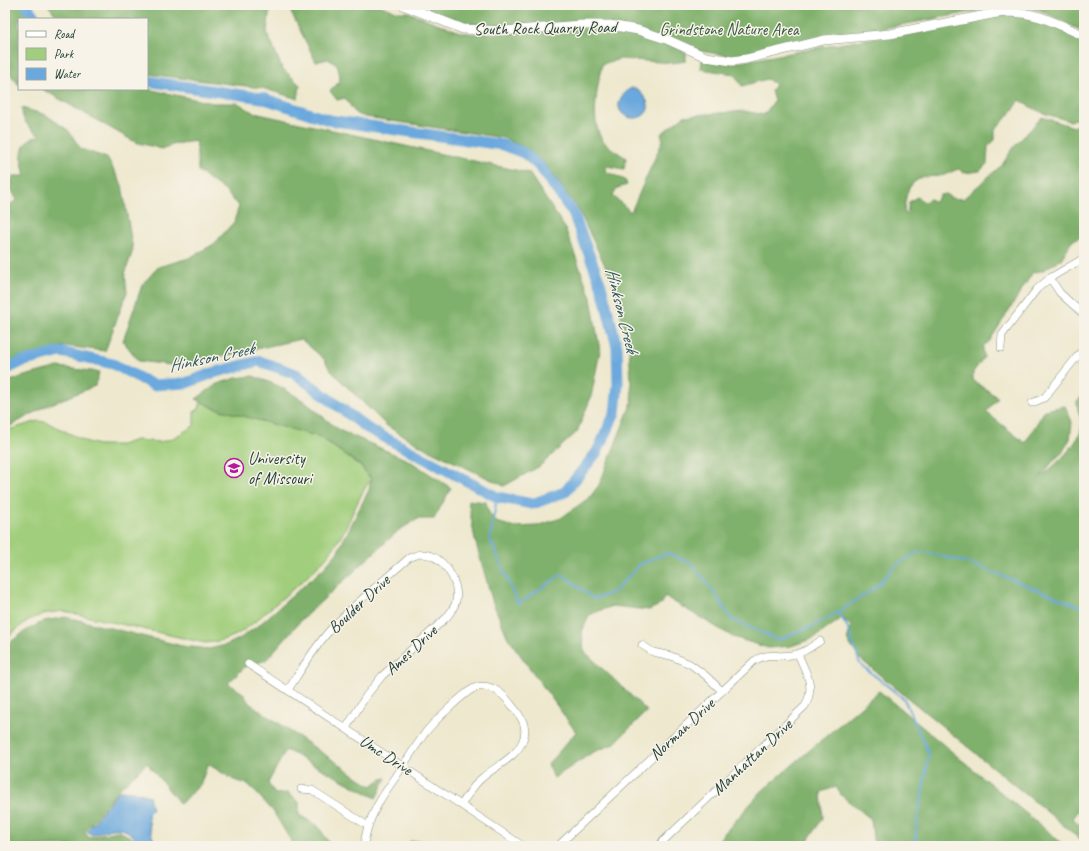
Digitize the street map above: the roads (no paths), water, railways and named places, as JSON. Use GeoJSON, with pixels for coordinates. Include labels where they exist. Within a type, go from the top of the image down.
{"type":"FeatureCollection","features":[{"type":"Feature","properties":{"kind":"street","name":"South Rock Quarry Road"},"geometry":{"type":"LineString","coordinates":[[403,5],[451,25],[469,30],[502,31],[581,25],[610,25],[638,30],[666,39],[706,57],[732,61],[824,40],[890,34],[1010,11],[1023,12],[1039,16],[1058,23],[1084,36]]}},
{"type":"Feature","properties":{"kind":"street"},"geometry":{"type":"LineString","coordinates":[[1001,348],[1002,335],[1037,289],[1050,278],[1084,258]]}},
{"type":"Feature","properties":{"kind":"street"},"geometry":{"type":"LineString","coordinates":[[1050,278],[1060,293],[1084,315]]}},
{"type":"Feature","properties":{"kind":"street"},"geometry":{"type":"LineString","coordinates":[[1032,403],[1044,398],[1084,348]]}},
{"type":"Feature","properties":{"kind":"street","name":"Boulder Drive"},"geometry":{"type":"LineString","coordinates":[[288,690],[318,645],[330,630],[409,558],[420,554],[430,555],[441,561],[447,567]]}},
{"type":"Feature","properties":{"kind":"street","name":"Ames Drive"},"geometry":{"type":"LineString","coordinates":[[346,728],[366,696],[382,676],[453,609],[456,599],[455,586],[447,567]]}},
{"type":"Feature","properties":{"kind":"street","name":"Norman Drive"},"geometry":{"type":"LineString","coordinates":[[558,846],[754,661],[762,656],[772,654],[789,656],[798,654],[820,641]]}},
{"type":"Feature","properties":{"kind":"street"},"geometry":{"type":"LineString","coordinates":[[642,645],[653,652],[671,656],[690,664],[705,675],[722,691]]}},
{"type":"Feature","properties":{"kind":"street","name":"Manhattan Drive"},"geometry":{"type":"LineString","coordinates":[[658,846],[806,706],[811,690],[798,654]]}},
{"type":"Feature","properties":{"kind":"street","name":"Umc Drive"},"geometry":{"type":"LineString","coordinates":[[248,664],[523,846]]}},
{"type":"Feature","properties":{"kind":"street"},"geometry":{"type":"LineString","coordinates":[[364,846],[368,826],[377,805],[426,732],[467,692],[475,687],[484,686],[493,688],[501,693],[513,706],[524,722],[525,731],[523,740],[514,754],[482,777],[472,788],[461,805]]}},
{"type":"Feature","properties":{"kind":"street"},"geometry":{"type":"LineString","coordinates":[[301,789],[312,790],[368,826]]}},
{"type":"Feature","properties":{"kind":"water"},"geometry":{"type":"Polygon","coordinates":[[[632,88],[640,91],[647,101],[648,110],[639,118],[630,118],[619,109],[620,101],[624,93],[632,88]]]}},
{"type":"Feature","properties":{"kind":"water"},"geometry":{"type":"Polygon","coordinates":[[[119,791],[133,791],[149,796],[152,809],[148,814],[150,830],[155,843],[143,845],[131,834],[122,829],[107,830],[92,835],[87,831],[119,791]]]}},
{"type":"Feature","properties":{"kind":"waterway","name":"Hinkson Creek"},"geometry":{"type":"LineString","coordinates":[[26,5],[35,18]]}},
{"type":"Feature","properties":{"kind":"waterway","name":"Hinkson Creek"},"geometry":{"type":"LineString","coordinates":[[5,370],[21,362],[61,352],[113,364],[153,385],[186,383],[213,373],[259,361],[296,374],[367,428],[497,497],[532,504],[565,492],[597,452],[615,413],[618,384],[617,347],[601,285],[573,213],[541,168],[524,153],[503,145],[329,120],[262,98],[148,81]]}},
{"type":"Feature","properties":{"kind":"waterway"},"geometry":{"type":"LineString","coordinates":[[497,497],[490,539],[518,604],[562,574],[594,599],[614,592],[639,565],[667,553],[693,564],[716,595],[731,619],[778,640],[815,625],[838,612],[847,626],[860,664],[904,699],[929,754],[917,823],[915,846]]}},
{"type":"Feature","properties":{"kind":"waterway"},"geometry":{"type":"LineString","coordinates":[[838,612],[875,588],[895,566],[919,551],[970,563],[1084,608]]}},
{"type":"Feature","properties":{"kind":"place","name":"University of Missouri"},"geometry":{"type":"Point","coordinates":[234,468]}},
{"type":"Feature","properties":{"kind":"park label","name":"Grindstone Nature Area"},"geometry":{"type":"Point","coordinates":[729,29]}}]}
